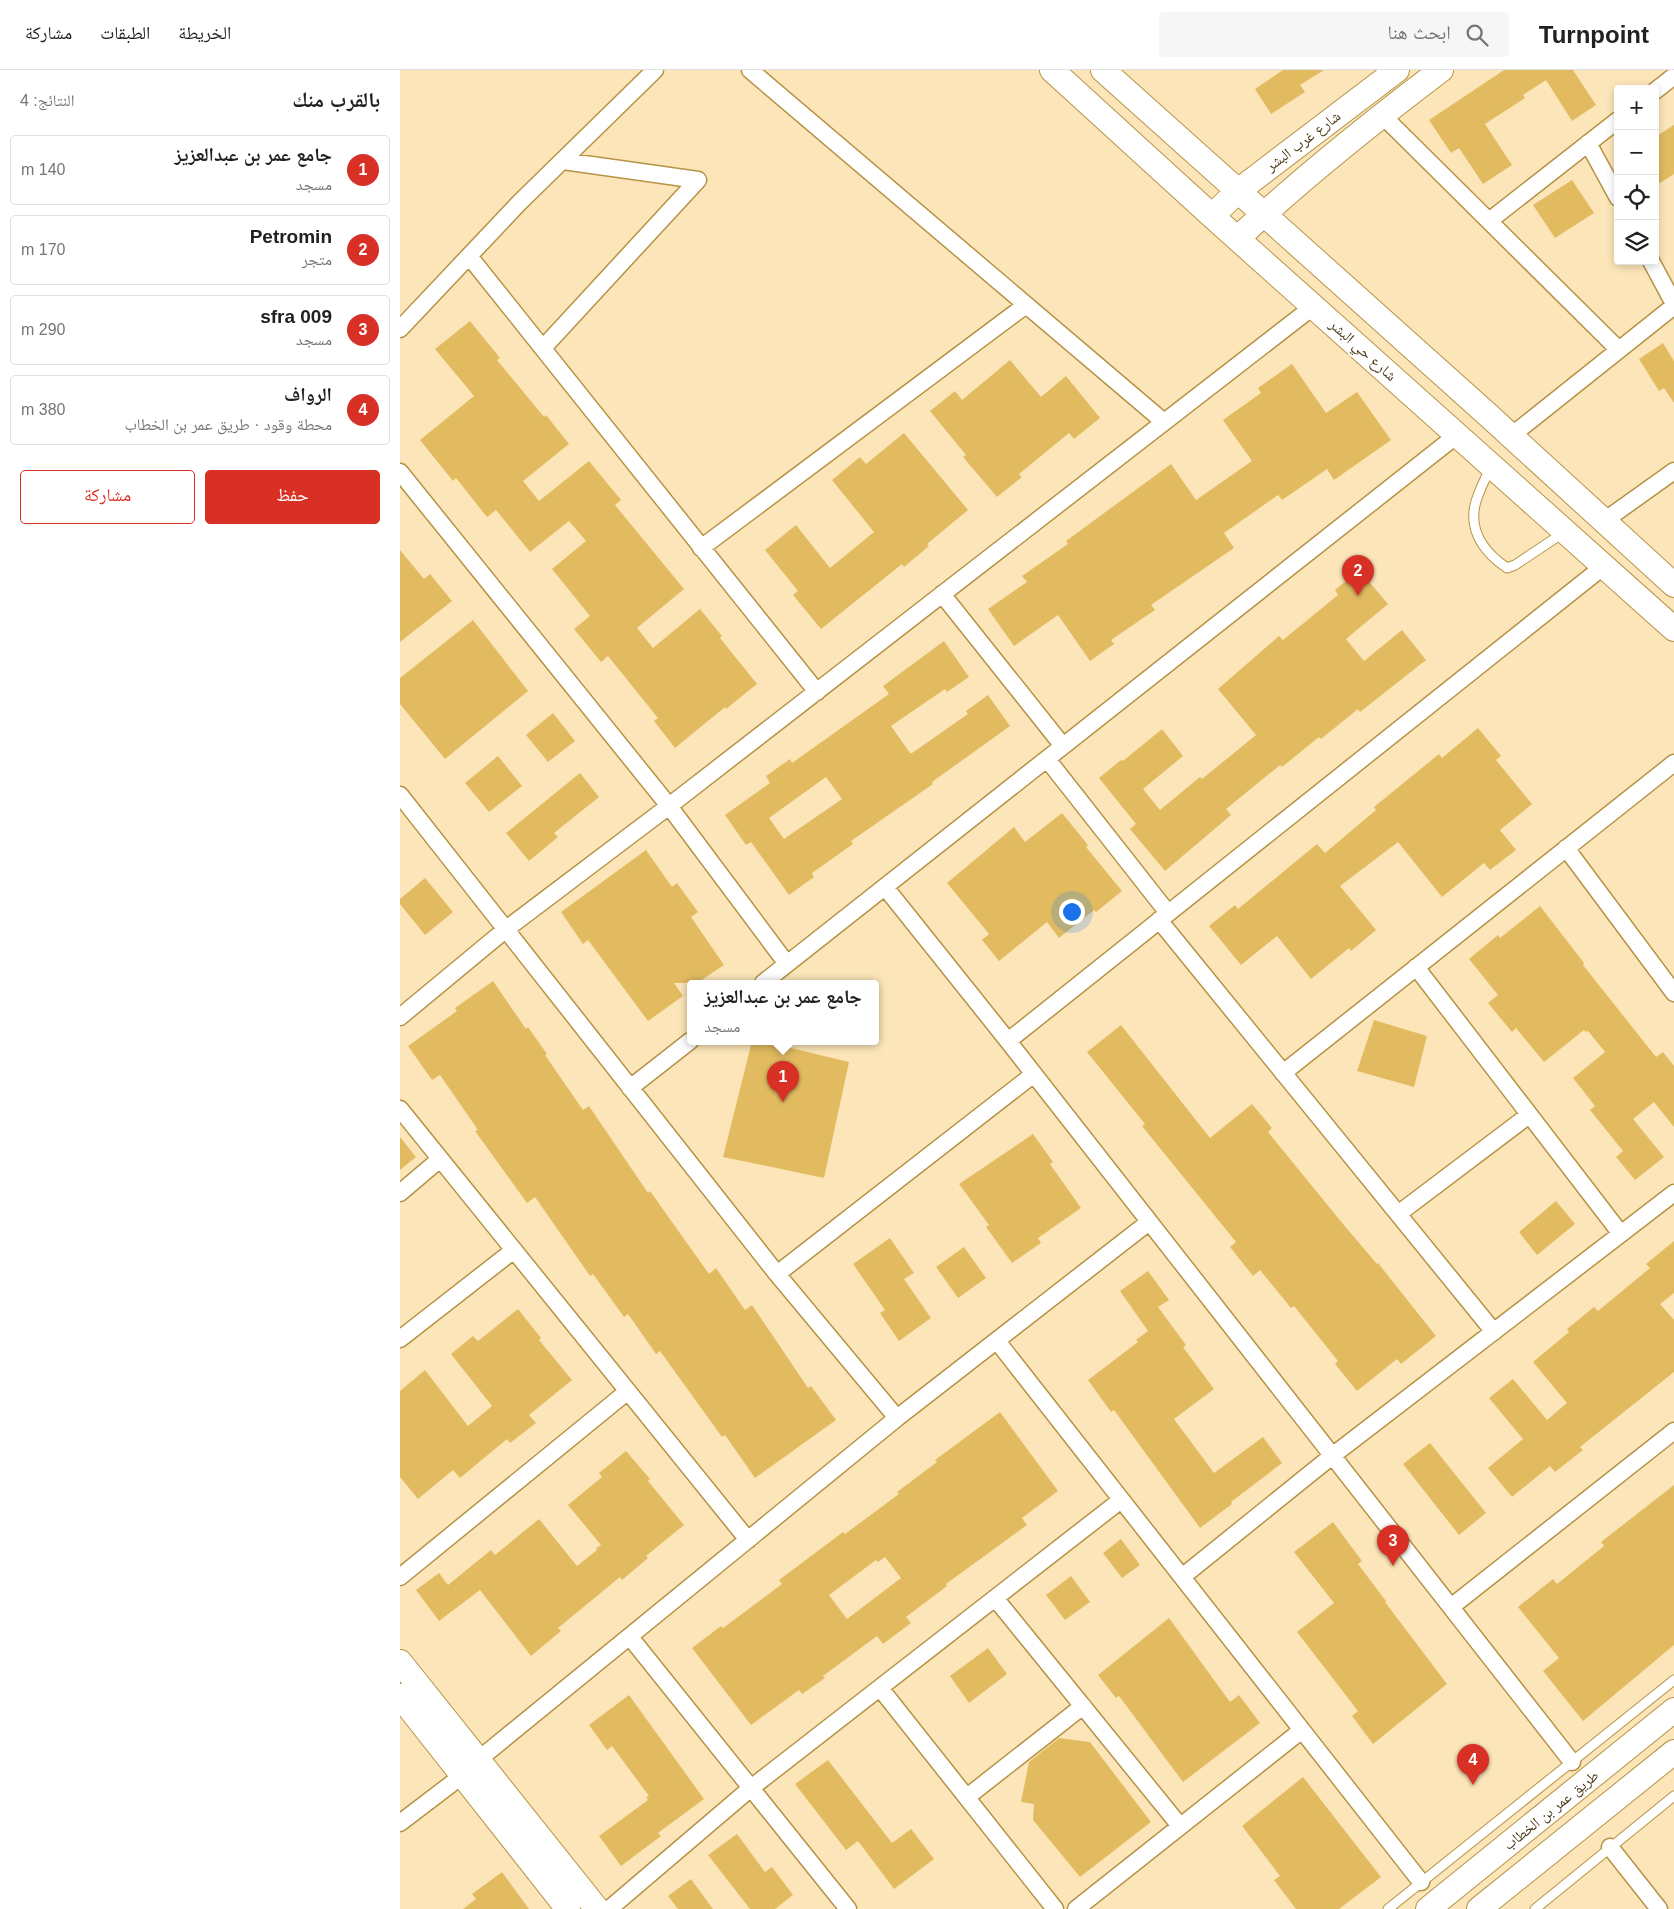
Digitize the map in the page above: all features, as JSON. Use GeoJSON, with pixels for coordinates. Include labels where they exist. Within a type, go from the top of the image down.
{"type":"FeatureCollection","features":[{"type":"Feature","properties":{"kind":"street"},"geometry":{"type":"LineString","coordinates":[[400,328],[563,160],[655,70]]}},
{"type":"Feature","properties":{"kind":"street"},"geometry":{"type":"LineString","coordinates":[[750,70],[1164,422]]}},
{"type":"Feature","properties":{"kind":"street","name":"شارع حي البشر"},"geometry":{"type":"LineString","coordinates":[[1052,70],[1212,216],[1674,629]]}},
{"type":"Feature","properties":{"kind":"street"},"geometry":{"type":"LineString","coordinates":[[1103,70],[1264,213],[1674,585]]}},
{"type":"Feature","properties":{"kind":"street","name":"شارع غرب البشر"},"geometry":{"type":"LineString","coordinates":[[1212,216],[1238,191],[1397,70]]}},
{"type":"Feature","properties":{"kind":"street"},"geometry":{"type":"LineString","coordinates":[[1238,238],[1264,213],[1357,134],[1441,70]]}},
{"type":"Feature","properties":{"kind":"street"},"geometry":{"type":"LineString","coordinates":[[1659,88],[1674,76]]}},
{"type":"Feature","properties":{"kind":"street"},"geometry":{"type":"LineString","coordinates":[[1382,115],[1619,350]]}},
{"type":"Feature","properties":{"kind":"street"},"geometry":{"type":"LineString","coordinates":[[1489,221],[1614,123]]}},
{"type":"Feature","properties":{"kind":"street"},"geometry":{"type":"LineString","coordinates":[[1588,143],[1614,191]]}},
{"type":"Feature","properties":{"kind":"street"},"geometry":{"type":"LineString","coordinates":[[543,348],[698,180],[563,160]]}},
{"type":"Feature","properties":{"kind":"street"},"geometry":{"type":"LineString","coordinates":[[469,256],[817,692]]}},
{"type":"Feature","properties":{"kind":"street"},"geometry":{"type":"LineString","coordinates":[[1511,436],[1674,305],[1653,265]]}},
{"type":"Feature","properties":{"kind":"street"},"geometry":{"type":"LineString","coordinates":[[701,548],[1026,304]]}},
{"type":"Feature","properties":{"kind":"street"},"geometry":{"type":"LineString","coordinates":[[400,1017],[505,930],[817,692],[1314,306]]}},
{"type":"Feature","properties":{"kind":"street"},"geometry":{"type":"LineString","coordinates":[[767,980],[1457,435]]}},
{"type":"Feature","properties":{"kind":"street"},"geometry":{"type":"LineString","coordinates":[[1604,521],[1674,471]]}},
{"type":"Feature","properties":{"kind":"street"},"geometry":{"type":"LineString","coordinates":[[400,472],[669,806],[787,964]]}},
{"type":"Feature","properties":{"kind":"street"},"geometry":{"type":"LineString","coordinates":[[1008,1041],[1604,566]]}},
{"type":"Feature","properties":{"kind":"street"},"geometry":{"type":"LineString","coordinates":[[942,594],[1063,746]]}},
{"type":"Feature","properties":{"kind":"street"},"geometry":{"type":"LineString","coordinates":[[1047,759],[1163,916],[1283,1073],[1494,1332]]}},
{"type":"Feature","properties":{"kind":"street"},"geometry":{"type":"LineString","coordinates":[[1283,1073],[1674,763]]}},
{"type":"Feature","properties":{"kind":"street"},"geometry":{"type":"LineString","coordinates":[[400,796],[778,1274],[897,1418]]}},
{"type":"Feature","properties":{"kind":"street"},"geometry":{"type":"LineString","coordinates":[[1566,848],[1674,993]]}},
{"type":"Feature","properties":{"kind":"street"},"geometry":{"type":"LineString","coordinates":[[885,887],[1034,1074],[1572,1762]]}},
{"type":"Feature","properties":{"kind":"street"},"geometry":{"type":"LineString","coordinates":[[1416,968],[1622,1234]]}},
{"type":"Feature","properties":{"kind":"street"},"geometry":{"type":"LineString","coordinates":[[630,1088],[687,1043]]}},
{"type":"Feature","properties":{"kind":"street"},"geometry":{"type":"LineString","coordinates":[[778,1274],[1034,1074]]}},
{"type":"Feature","properties":{"kind":"street"},"geometry":{"type":"LineString","coordinates":[[400,1109],[748,1540]]}},
{"type":"Feature","properties":{"kind":"street"},"geometry":{"type":"LineString","coordinates":[[1398,1214],[1529,1115]]}},
{"type":"Feature","properties":{"kind":"street"},"geometry":{"type":"LineString","coordinates":[[400,1193],[440,1159]]}},
{"type":"Feature","properties":{"kind":"street"},"geometry":{"type":"LineString","coordinates":[[1182,1577],[1332,1456],[1674,1194]]}},
{"type":"Feature","properties":{"kind":"street"},"geometry":{"type":"LineString","coordinates":[[400,1823],[471,1768],[897,1418],[1149,1222]]}},
{"type":"Feature","properties":{"kind":"street"},"geometry":{"type":"LineString","coordinates":[[401,1337],[514,1250]]}},
{"type":"Feature","properties":{"kind":"street"},"geometry":{"type":"LineString","coordinates":[[997,1341],[1421,1882]]}},
{"type":"Feature","properties":{"kind":"street"},"geometry":{"type":"LineString","coordinates":[[400,1577],[628,1391]]}},
{"type":"Feature","properties":{"kind":"street"},"geometry":{"type":"LineString","coordinates":[[1450,1607],[1674,1431]]}},
{"type":"Feature","properties":{"kind":"street"},"geometry":{"type":"LineString","coordinates":[[609,1909],[751,1788],[1121,1500]]}},
{"type":"Feature","properties":{"kind":"street"},"geometry":{"type":"LineString","coordinates":[[995,1598],[1180,1826]]}},
{"type":"Feature","properties":{"kind":"street"},"geometry":{"type":"LineString","coordinates":[[630,1637],[848,1909]]}},
{"type":"Feature","properties":{"kind":"street"},"geometry":{"type":"LineString","coordinates":[[400,1662],[568,1909]]}},
{"type":"Feature","properties":{"kind":"street"},"geometry":{"type":"LineString","coordinates":[[880,1688],[1055,1909]]}},
{"type":"Feature","properties":{"kind":"street"},"geometry":{"type":"LineString","coordinates":[[400,1696],[471,1768],[597,1909]]}},
{"type":"Feature","properties":{"kind":"street"},"geometry":{"type":"LineString","coordinates":[[967,1798],[1083,1706]]}},
{"type":"Feature","properties":{"kind":"street","name":"طريق عمر بن الخطاب"},"geometry":{"type":"LineString","coordinates":[[1428,1909],[1674,1710]]}},
{"type":"Feature","properties":{"kind":"street"},"geometry":{"type":"LineString","coordinates":[[1076,1909],[1302,1730]]}},
{"type":"Feature","properties":{"kind":"street"},"geometry":{"type":"LineString","coordinates":[[1479,1909],[1674,1752]]}},
{"type":"Feature","properties":{"kind":"street"},"geometry":{"type":"LineString","coordinates":[[1610,1847],[1659,1909]]}},
{"type":"Feature","properties":{"kind":"lane"},"geometry":{"type":"LineString","coordinates":[[1491,465],[1475,506],[1476,532],[1479,541],[1499,562],[1507,568],[1515,565],[1565,531]]}},
{"type":"Feature","properties":{"kind":"lane"},"geometry":{"type":"LineString","coordinates":[[1388,1909],[1674,1680]]}},
{"type":"Feature","properties":{"kind":"lane"},"geometry":{"type":"LineString","coordinates":[[1535,1909],[1674,1796]]}},
{"type":"Feature","properties":{"kind":"building"},"geometry":{"type":"Polygon","coordinates":[[[1283,70],[1324,70],[1300,85],[1305,92],[1271,114],[1255,89],[1283,70]]]}},
{"type":"Feature","properties":{"kind":"building"},"geometry":{"type":"Polygon","coordinates":[[[1504,70],[1573,70],[1596,105],[1572,121],[1546,80],[1523,95],[1525,98],[1485,124],[1512,165],[1483,184],[1459,148],[1451,153],[1429,120],[1504,70]]]}},
{"type":"Feature","properties":{"kind":"building"},"geometry":{"type":"Polygon","coordinates":[[[1674,125],[1674,174],[1659,183],[1659,175],[1659,134],[1674,125]]]}},
{"type":"Feature","properties":{"kind":"building"},"geometry":{"type":"Polygon","coordinates":[[[1572,180],[1594,213],[1555,238],[1533,205],[1572,180]]]}},
{"type":"Feature","properties":{"kind":"building"},"geometry":{"type":"Polygon","coordinates":[[[470,321],[500,358],[497,360],[569,444],[523,481],[539,501],[589,461],[621,500],[615,505],[684,589],[637,628],[653,648],[700,609],[722,636],[720,638],[757,684],[726,709],[725,707],[675,748],[654,721],[658,718],[608,656],[601,662],[574,629],[590,616],[552,569],[586,541],[569,521],[530,552],[496,510],[487,517],[456,478],[453,481],[420,440],[474,396],[435,349],[470,321]]]}},
{"type":"Feature","properties":{"kind":"building"},"geometry":{"type":"Polygon","coordinates":[[[1663,343],[1674,361],[1674,403],[1664,388],[1659,391],[1639,359],[1663,343]]]}},
{"type":"Feature","properties":{"kind":"building"},"geometry":{"type":"Polygon","coordinates":[[[1010,360],[1041,397],[1066,376],[1100,418],[1074,439],[1069,433],[1019,474],[1022,477],[997,497],[963,457],[966,455],[930,411],[955,391],[962,400],[1010,360]]]}},
{"type":"Feature","properties":{"kind":"building"},"geometry":{"type":"Polygon","coordinates":[[[1292,364],[1326,413],[1357,392],[1391,440],[1334,480],[1327,469],[1282,500],[1278,495],[1224,533],[1234,548],[1151,605],[1155,610],[1111,640],[1114,644],[1090,661],[1058,615],[1014,646],[988,609],[1027,582],[1022,576],[1068,544],[1066,541],[1171,464],[1196,500],[1252,461],[1223,420],[1261,393],[1258,388],[1292,364]]]}},
{"type":"Feature","properties":{"kind":"building"},"geometry":{"type":"Polygon","coordinates":[[[904,433],[968,510],[927,544],[929,546],[904,567],[902,564],[821,629],[793,595],[798,591],[765,550],[796,525],[830,568],[874,532],[832,480],[860,457],[866,464],[904,433]]]}},
{"type":"Feature","properties":{"kind":"building"},"geometry":{"type":"Polygon","coordinates":[[[400,550],[424,579],[430,574],[452,601],[400,642],[400,550]]]}},
{"type":"Feature","properties":{"kind":"building"},"geometry":{"type":"Polygon","coordinates":[[[1359,570],[1388,604],[1346,639],[1364,661],[1402,630],[1426,660],[1360,712],[1358,709],[1282,767],[1280,765],[1226,809],[1231,815],[1165,871],[1130,829],[1136,824],[1099,778],[1162,729],[1183,756],[1143,789],[1160,810],[1200,777],[1202,779],[1256,735],[1218,689],[1279,636],[1283,640],[1338,595],[1335,590],[1359,570]]]}},
{"type":"Feature","properties":{"kind":"building"},"geometry":{"type":"Polygon","coordinates":[[[473,620],[528,691],[445,759],[400,704],[400,678],[473,620]]]}},
{"type":"Feature","properties":{"kind":"building"},"geometry":{"type":"Polygon","coordinates":[[[944,641],[969,677],[947,692],[945,689],[891,726],[910,753],[968,714],[966,711],[988,695],[1010,726],[932,782],[933,784],[851,841],[853,844],[812,873],[814,877],[789,895],[751,842],[746,845],[725,815],[770,783],[766,776],[790,759],[792,763],[889,694],[883,686],[944,641]],[[826,777],[769,818],[784,839],[842,799],[826,777]]]}},
{"type":"Feature","properties":{"kind":"building"},"geometry":{"type":"Polygon","coordinates":[[[553,713],[575,741],[548,762],[526,735],[553,713]]]}},
{"type":"Feature","properties":{"kind":"building"},"geometry":{"type":"Polygon","coordinates":[[[1478,728],[1501,756],[1496,760],[1532,804],[1500,830],[1516,850],[1490,870],[1484,863],[1442,897],[1398,842],[1340,886],[1376,930],[1351,951],[1349,948],[1311,979],[1277,936],[1241,965],[1209,926],[1235,905],[1238,909],[1317,844],[1325,853],[1376,810],[1374,807],[1439,754],[1442,758],[1478,728]]]}},
{"type":"Feature","properties":{"kind":"building"},"geometry":{"type":"Polygon","coordinates":[[[498,756],[522,786],[489,812],[465,783],[498,756]]]}},
{"type":"Feature","properties":{"kind":"building"},"geometry":{"type":"Polygon","coordinates":[[[580,773],[599,797],[554,833],[558,837],[529,861],[506,833],[580,773]]]}},
{"type":"Feature","properties":{"kind":"building"},"geometry":{"type":"Polygon","coordinates":[[[1062,813],[1088,845],[1086,847],[1122,891],[1096,912],[1094,910],[1059,938],[1047,922],[999,961],[982,940],[989,934],[947,883],[1014,827],[1025,842],[1062,813]]]}},
{"type":"Feature","properties":{"kind":"building"},"geometry":{"type":"Polygon","coordinates":[[[646,850],[672,887],[677,883],[698,912],[691,917],[724,965],[702,980],[687,980],[687,983],[674,983],[683,996],[648,1021],[588,940],[583,944],[561,912],[646,850]]]}},
{"type":"Feature","properties":{"kind":"building"},"geometry":{"type":"Polygon","coordinates":[[[425,878],[453,912],[425,935],[400,904],[400,899],[425,878]]]}},
{"type":"Feature","properties":{"kind":"building"},"geometry":{"type":"Polygon","coordinates":[[[1540,906],[1584,963],[1583,965],[1656,1057],[1663,1052],[1674,1066],[1674,1127],[1654,1102],[1633,1119],[1664,1157],[1635,1180],[1616,1157],[1623,1151],[1590,1110],[1595,1106],[1573,1078],[1605,1052],[1588,1031],[1584,1030],[1544,1062],[1516,1028],[1512,1032],[1488,1003],[1498,995],[1469,959],[1498,935],[1500,938],[1540,906]]]}},
{"type":"Feature","properties":{"kind":"building"},"geometry":{"type":"Polygon","coordinates":[[[493,981],[526,1029],[528,1027],[547,1054],[545,1055],[583,1110],[589,1106],[648,1193],[650,1191],[709,1274],[716,1268],[745,1310],[752,1305],[808,1388],[811,1386],[836,1420],[755,1478],[725,1435],[722,1437],[660,1351],[656,1354],[628,1314],[624,1317],[593,1274],[590,1276],[535,1197],[527,1203],[475,1131],[478,1130],[440,1075],[432,1080],[408,1046],[457,1011],[455,1008],[493,981]]]}},
{"type":"Feature","properties":{"kind":"building"},"geometry":{"type":"Polygon","coordinates":[[[1374,1020],[1427,1036],[1414,1087],[1357,1071],[1374,1020]]]}},
{"type":"Feature","properties":{"kind":"building"},"geometry":{"type":"Polygon","coordinates":[[[1121,1025],[1210,1138],[1252,1104],[1272,1128],[1268,1132],[1343,1224],[1378,1263],[1436,1336],[1401,1364],[1397,1359],[1357,1391],[1335,1364],[1338,1361],[1294,1306],[1291,1308],[1260,1270],[1253,1276],[1230,1247],[1236,1242],[1142,1126],[1145,1124],[1087,1052],[1121,1025]]]}},
{"type":"Feature","properties":{"kind":"building"},"geometry":{"type":"Polygon","coordinates":[[[751,1045],[779,1045],[849,1062],[824,1178],[723,1157],[751,1045]]]}},
{"type":"Feature","properties":{"kind":"building"},"geometry":{"type":"Polygon","coordinates":[[[1033,1134],[1053,1162],[1050,1164],[1081,1208],[1038,1238],[1041,1243],[1012,1263],[986,1227],[989,1225],[959,1184],[1033,1134]]]}},
{"type":"Feature","properties":{"kind":"building"},"geometry":{"type":"Polygon","coordinates":[[[400,1137],[416,1157],[400,1170],[400,1137]]]}},
{"type":"Feature","properties":{"kind":"building"},"geometry":{"type":"Polygon","coordinates":[[[1556,1201],[1575,1224],[1537,1255],[1519,1232],[1556,1201]]]}},
{"type":"Feature","properties":{"kind":"building"},"geometry":{"type":"Polygon","coordinates":[[[890,1238],[914,1273],[904,1279],[931,1318],[899,1341],[880,1313],[885,1310],[853,1264],[890,1238]]]}},
{"type":"Feature","properties":{"kind":"building"},"geometry":{"type":"Polygon","coordinates":[[[1674,1241],[1674,1293],[1660,1304],[1674,1320],[1674,1372],[1580,1447],[1583,1450],[1555,1472],[1550,1466],[1512,1497],[1488,1468],[1523,1439],[1489,1398],[1513,1379],[1547,1420],[1567,1403],[1533,1362],[1569,1332],[1567,1329],[1594,1307],[1598,1311],[1650,1268],[1646,1264],[1674,1241]]]}},
{"type":"Feature","properties":{"kind":"building"},"geometry":{"type":"Polygon","coordinates":[[[964,1247],[986,1278],[958,1298],[936,1267],[964,1247]]]}},
{"type":"Feature","properties":{"kind":"building"},"geometry":{"type":"Polygon","coordinates":[[[1148,1271],[1169,1300],[1158,1307],[1186,1345],[1183,1347],[1214,1389],[1174,1419],[1214,1473],[1263,1437],[1282,1463],[1200,1528],[1114,1410],[1111,1412],[1088,1380],[1138,1342],[1136,1340],[1148,1331],[1120,1291],[1148,1271]]]}},
{"type":"Feature","properties":{"kind":"building"},"geometry":{"type":"Polygon","coordinates":[[[518,1309],[541,1338],[539,1340],[572,1380],[529,1415],[536,1423],[510,1443],[507,1439],[460,1478],[453,1470],[418,1499],[400,1477],[400,1391],[425,1370],[468,1426],[492,1406],[451,1354],[473,1336],[478,1341],[518,1309]]]}},
{"type":"Feature","properties":{"kind":"building"},"geometry":{"type":"Polygon","coordinates":[[[1000,1412],[1058,1491],[1022,1518],[1027,1525],[946,1584],[947,1586],[906,1617],[911,1623],[883,1644],[877,1636],[823,1676],[825,1678],[802,1694],[799,1690],[751,1725],[692,1648],[721,1626],[723,1628],[782,1584],[779,1580],[843,1532],[845,1534],[899,1494],[897,1492],[937,1462],[935,1460],[1000,1412]],[[885,1557],[878,1562],[876,1560],[829,1595],[847,1619],[901,1578],[885,1557]]]}},
{"type":"Feature","properties":{"kind":"building"},"geometry":{"type":"Polygon","coordinates":[[[1430,1443],[1486,1513],[1459,1535],[1403,1464],[1430,1443]]]}},
{"type":"Feature","properties":{"kind":"building"},"geometry":{"type":"Polygon","coordinates":[[[626,1451],[650,1479],[648,1481],[684,1525],[646,1556],[648,1558],[622,1580],[620,1577],[558,1628],[561,1631],[531,1656],[480,1590],[439,1621],[416,1590],[439,1573],[448,1585],[491,1550],[495,1555],[539,1519],[577,1566],[597,1550],[596,1548],[601,1545],[568,1505],[602,1477],[599,1473],[626,1451]]]}},
{"type":"Feature","properties":{"kind":"building"},"geometry":{"type":"Polygon","coordinates":[[[1674,1485],[1674,1645],[1583,1721],[1543,1671],[1559,1658],[1518,1607],[1553,1579],[1557,1584],[1604,1546],[1601,1542],[1674,1485]]]}},
{"type":"Feature","properties":{"kind":"building"},"geometry":{"type":"Polygon","coordinates":[[[1333,1522],[1362,1561],[1358,1564],[1447,1684],[1373,1744],[1352,1716],[1358,1711],[1297,1632],[1334,1603],[1294,1552],[1333,1522]]]}},
{"type":"Feature","properties":{"kind":"building"},"geometry":{"type":"Polygon","coordinates":[[[1121,1539],[1140,1565],[1122,1578],[1103,1553],[1121,1539]]]}},
{"type":"Feature","properties":{"kind":"building"},"geometry":{"type":"Polygon","coordinates":[[[1071,1576],[1090,1602],[1065,1620],[1046,1595],[1071,1576]]]}},
{"type":"Feature","properties":{"kind":"building"},"geometry":{"type":"Polygon","coordinates":[[[1169,1618],[1230,1702],[1239,1695],[1260,1723],[1183,1782],[1119,1696],[1116,1698],[1098,1675],[1169,1618]]]}},
{"type":"Feature","properties":{"kind":"building"},"geometry":{"type":"Polygon","coordinates":[[[988,1648],[1007,1674],[969,1703],[950,1676],[988,1648]]]}},
{"type":"Feature","properties":{"kind":"building"},"geometry":{"type":"Polygon","coordinates":[[[629,1695],[704,1799],[658,1833],[661,1836],[621,1866],[599,1836],[648,1800],[646,1797],[649,1796],[612,1746],[607,1750],[589,1725],[629,1695]]]}},
{"type":"Feature","properties":{"kind":"building"},"geometry":{"type":"Polygon","coordinates":[[[1059,1738],[1090,1742],[1151,1822],[1080,1877],[1033,1820],[1034,1804],[1021,1802],[1029,1762],[1059,1738]]]}},
{"type":"Feature","properties":{"kind":"building"},"geometry":{"type":"Polygon","coordinates":[[[828,1760],[892,1843],[911,1829],[934,1859],[894,1889],[858,1841],[846,1850],[795,1784],[828,1760]]]}},
{"type":"Feature","properties":{"kind":"building"},"geometry":{"type":"Polygon","coordinates":[[[1303,1777],[1381,1877],[1339,1909],[1296,1909],[1274,1880],[1280,1876],[1242,1826],[1303,1777]]]}},
{"type":"Feature","properties":{"kind":"building"},"geometry":{"type":"Polygon","coordinates":[[[737,1834],[765,1872],[772,1867],[793,1895],[775,1909],[750,1909],[708,1855],[737,1834]]]}},
{"type":"Feature","properties":{"kind":"building"},"geometry":{"type":"Polygon","coordinates":[[[502,1872],[529,1909],[463,1909],[476,1899],[472,1894],[502,1872]]]}},
{"type":"Feature","properties":{"kind":"building"},"geometry":{"type":"Polygon","coordinates":[[[691,1879],[713,1909],[678,1909],[668,1896],[691,1879]]]}},
{"type":"Feature","properties":{"kind":"place","name":"Petromin"},"geometry":{"type":"Point","coordinates":[1358,596]}},
{"type":"Feature","properties":{"kind":"place","name":"جامع عمر بن عبدالعزيز"},"geometry":{"type":"Point","coordinates":[783,1102]}},
{"type":"Feature","properties":{"kind":"place","name":"sfra 009"},"geometry":{"type":"Point","coordinates":[1393,1566]}},
{"type":"Feature","properties":{"kind":"place","name":"الرواف"},"geometry":{"type":"Point","coordinates":[1473,1785]}}]}
